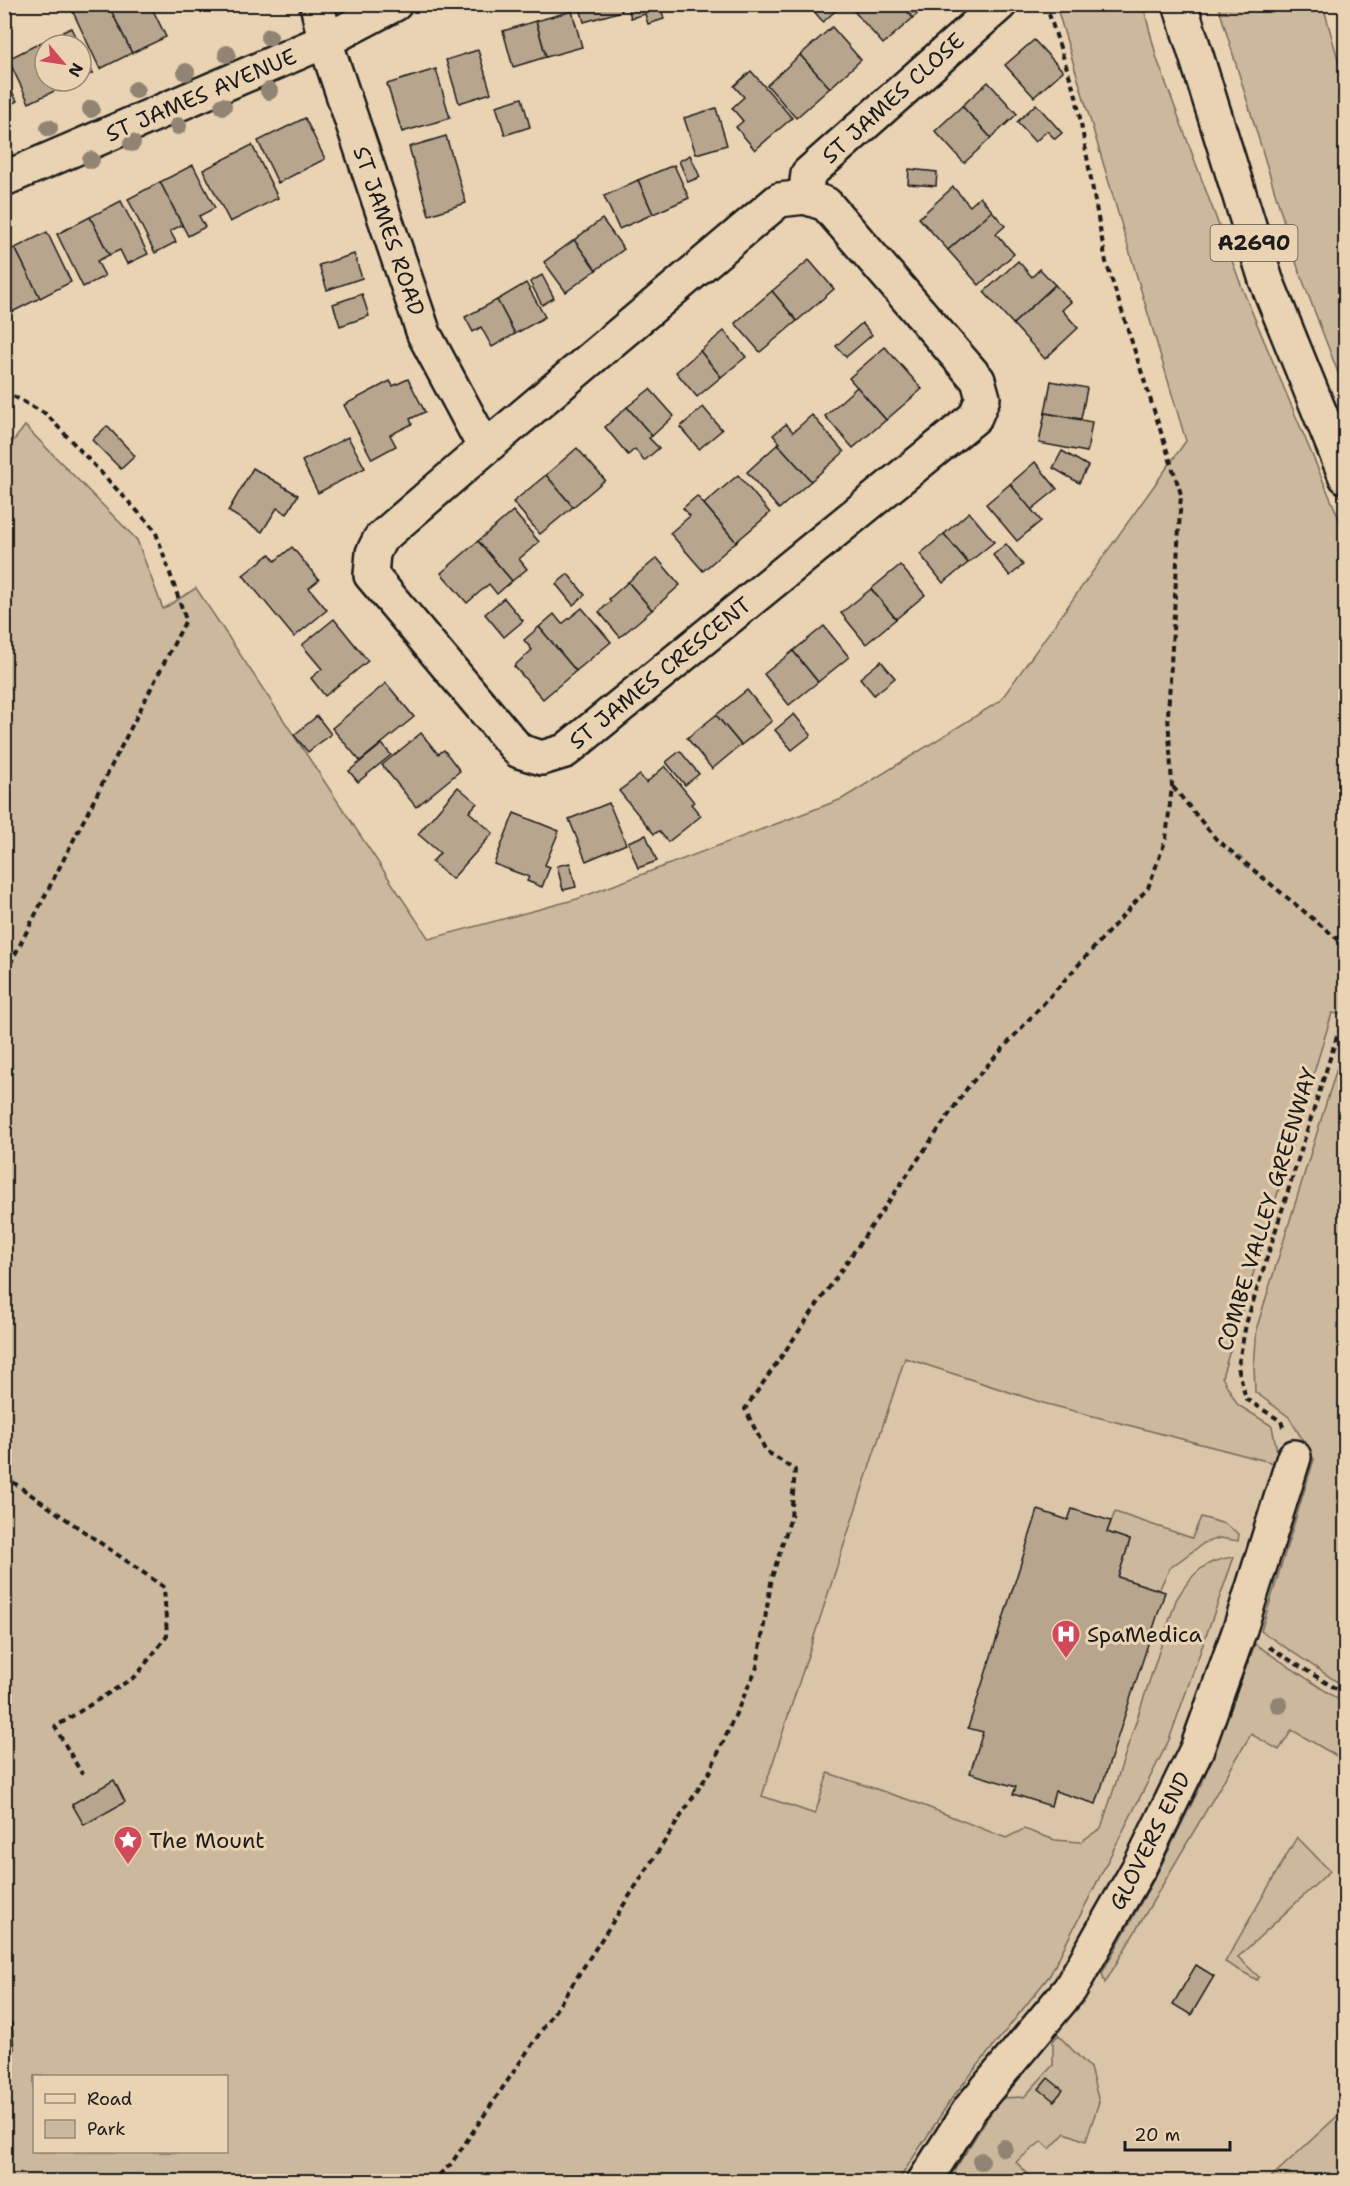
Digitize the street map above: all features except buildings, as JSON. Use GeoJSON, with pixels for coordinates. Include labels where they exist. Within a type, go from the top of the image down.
{"type":"FeatureCollection","features":[{"type":"Feature","properties":{"kind":"street","name":"ST JAMES ROAD"},"geometry":{"type":"LineString","coordinates":[[317,4],[325,41],[424,334],[486,448]]}},
{"type":"Feature","properties":{"kind":"street","name":"ST JAMES AVENUE"},"geometry":{"type":"LineString","coordinates":[[4,179],[325,41],[395,4]]}},
{"type":"Feature","properties":{"kind":"street","name":"A2690"},"geometry":{"type":"LineString","coordinates":[[1180,4],[1266,280],[1346,477]]}},
{"type":"Feature","properties":{"kind":"street","name":"ST JAMES CLOSE"},"geometry":{"type":"LineString","coordinates":[[805,197],[808,174],[996,6]]}},
{"type":"Feature","properties":{"kind":"street","name":"ST JAMES CRESCENT"},"geometry":{"type":"LineString","coordinates":[[805,197],[826,204],[978,380],[983,398],[975,417],[565,751],[542,758],[519,751],[371,575],[373,553],[380,539],[779,200],[805,197]]}},
{"type":"Feature","properties":{"kind":"street","name":"GLOVERS END"},"geometry":{"type":"LineString","coordinates":[[924,2181],[970,2109],[1070,1989],[1141,1864],[1197,1749],[1240,1629],[1294,1457]]}},
{"type":"Feature","properties":{"kind":"path"},"geometry":{"type":"LineString","coordinates":[[431,2181],[451,2164],[563,1999],[710,1771],[757,1667],[772,1577],[791,1516],[795,1470],[766,1451],[745,1409],[968,1087],[1148,888],[1166,839],[1172,786],[1168,715],[1181,494],[1106,262],[1076,96],[1049,14],[1041,4]]}},
{"type":"Feature","properties":{"kind":"path"},"geometry":{"type":"LineString","coordinates":[[4,391],[46,414],[154,530],[186,620],[4,976]]}},
{"type":"Feature","properties":{"kind":"path"},"geometry":{"type":"LineString","coordinates":[[1172,786],[1216,839],[1346,946]]}},
{"type":"Feature","properties":{"kind":"path","name":"COMBE VALLEY GREENWAY"},"geometry":{"type":"LineString","coordinates":[[1294,1457],[1281,1421],[1246,1400],[1238,1367],[1246,1324],[1327,1066],[1338,1033],[1346,1026]]}},
{"type":"Feature","properties":{"kind":"path"},"geometry":{"type":"LineString","coordinates":[[4,1476],[164,1587],[167,1636],[136,1676],[55,1727],[82,1774]]}},
{"type":"Feature","properties":{"kind":"path"},"geometry":{"type":"LineString","coordinates":[[1240,1629],[1346,1695]]}},
{"type":"Feature","properties":{"kind":"shaded area"},"geometry":{"type":"Polygon","coordinates":[[[1345,976],[1345,2181],[458,2182],[911,1322],[1345,976]]]}},
{"type":"Feature","properties":{"kind":"green space"},"geometry":{"type":"Polygon","coordinates":[[[1056,5],[1143,5],[1157,59],[1244,293],[1345,533],[1345,1015],[1332,1013],[1222,1377],[1238,1405],[1272,1426],[1277,1451],[1274,1463],[1043,1403],[905,1358],[762,1796],[815,1814],[828,1773],[912,1801],[1006,1838],[1024,1829],[1055,1840],[1080,1842],[1101,1828],[1176,1600],[1199,1570],[1214,1561],[1234,1557],[1169,1740],[1050,1975],[952,2098],[898,2181],[5,2181],[4,453],[25,426],[137,540],[163,609],[196,588],[429,939],[577,899],[842,799],[1000,701],[1186,441],[1056,5]]]}},
{"type":"Feature","properties":{"kind":"green space"},"geometry":{"type":"Polygon","coordinates":[[[1218,5],[1323,5],[1345,85],[1345,391],[1298,268],[1218,5]]]}},
{"type":"Feature","properties":{"kind":"green space"},"geometry":{"type":"Polygon","coordinates":[[[1345,1042],[1345,1687],[1261,1631],[1314,1459],[1289,1417],[1255,1392],[1254,1366],[1257,1327],[1345,1042]]]}},
{"type":"Feature","properties":{"kind":"green space"},"geometry":{"type":"Polygon","coordinates":[[[1115,1512],[1192,1538],[1201,1517],[1225,1524],[1239,1534],[1238,1541],[1220,1538],[1204,1543],[1170,1568],[1159,1590],[1118,1577],[1130,1540],[1107,1532],[1115,1512]]]}},
{"type":"Feature","properties":{"kind":"green space"},"geometry":{"type":"Polygon","coordinates":[[[1255,1644],[1345,1704],[1345,1761],[1292,1730],[1279,1750],[1251,1734],[1105,1983],[1102,1973],[1157,1874],[1202,1783],[1255,1644]]]}},
{"type":"Feature","properties":{"kind":"green space"},"geometry":{"type":"Polygon","coordinates":[[[1297,1837],[1330,1871],[1238,1957],[1259,1977],[1257,1980],[1225,1962],[1297,1837]]]}},
{"type":"Feature","properties":{"kind":"green space"},"geometry":{"type":"Polygon","coordinates":[[[1058,2035],[1090,2068],[1099,2102],[1086,2141],[1065,2133],[1050,2149],[1042,2141],[1016,2162],[1035,2181],[947,2182],[1000,2098],[1024,2097],[1053,2065],[1053,2041],[1058,2035]]]}},
{"type":"Feature","properties":{"kind":"green space"},"geometry":{"type":"Polygon","coordinates":[[[1345,2109],[1345,2181],[1267,2181],[1345,2109]]]}},
{"type":"Feature","properties":{"kind":"place","name":"SpaMedica"},"geometry":{"type":"Point","coordinates":[1066,1660]}},
{"type":"Feature","properties":{"kind":"place","name":"The Mount"},"geometry":{"type":"Point","coordinates":[128,1866]}}]}
